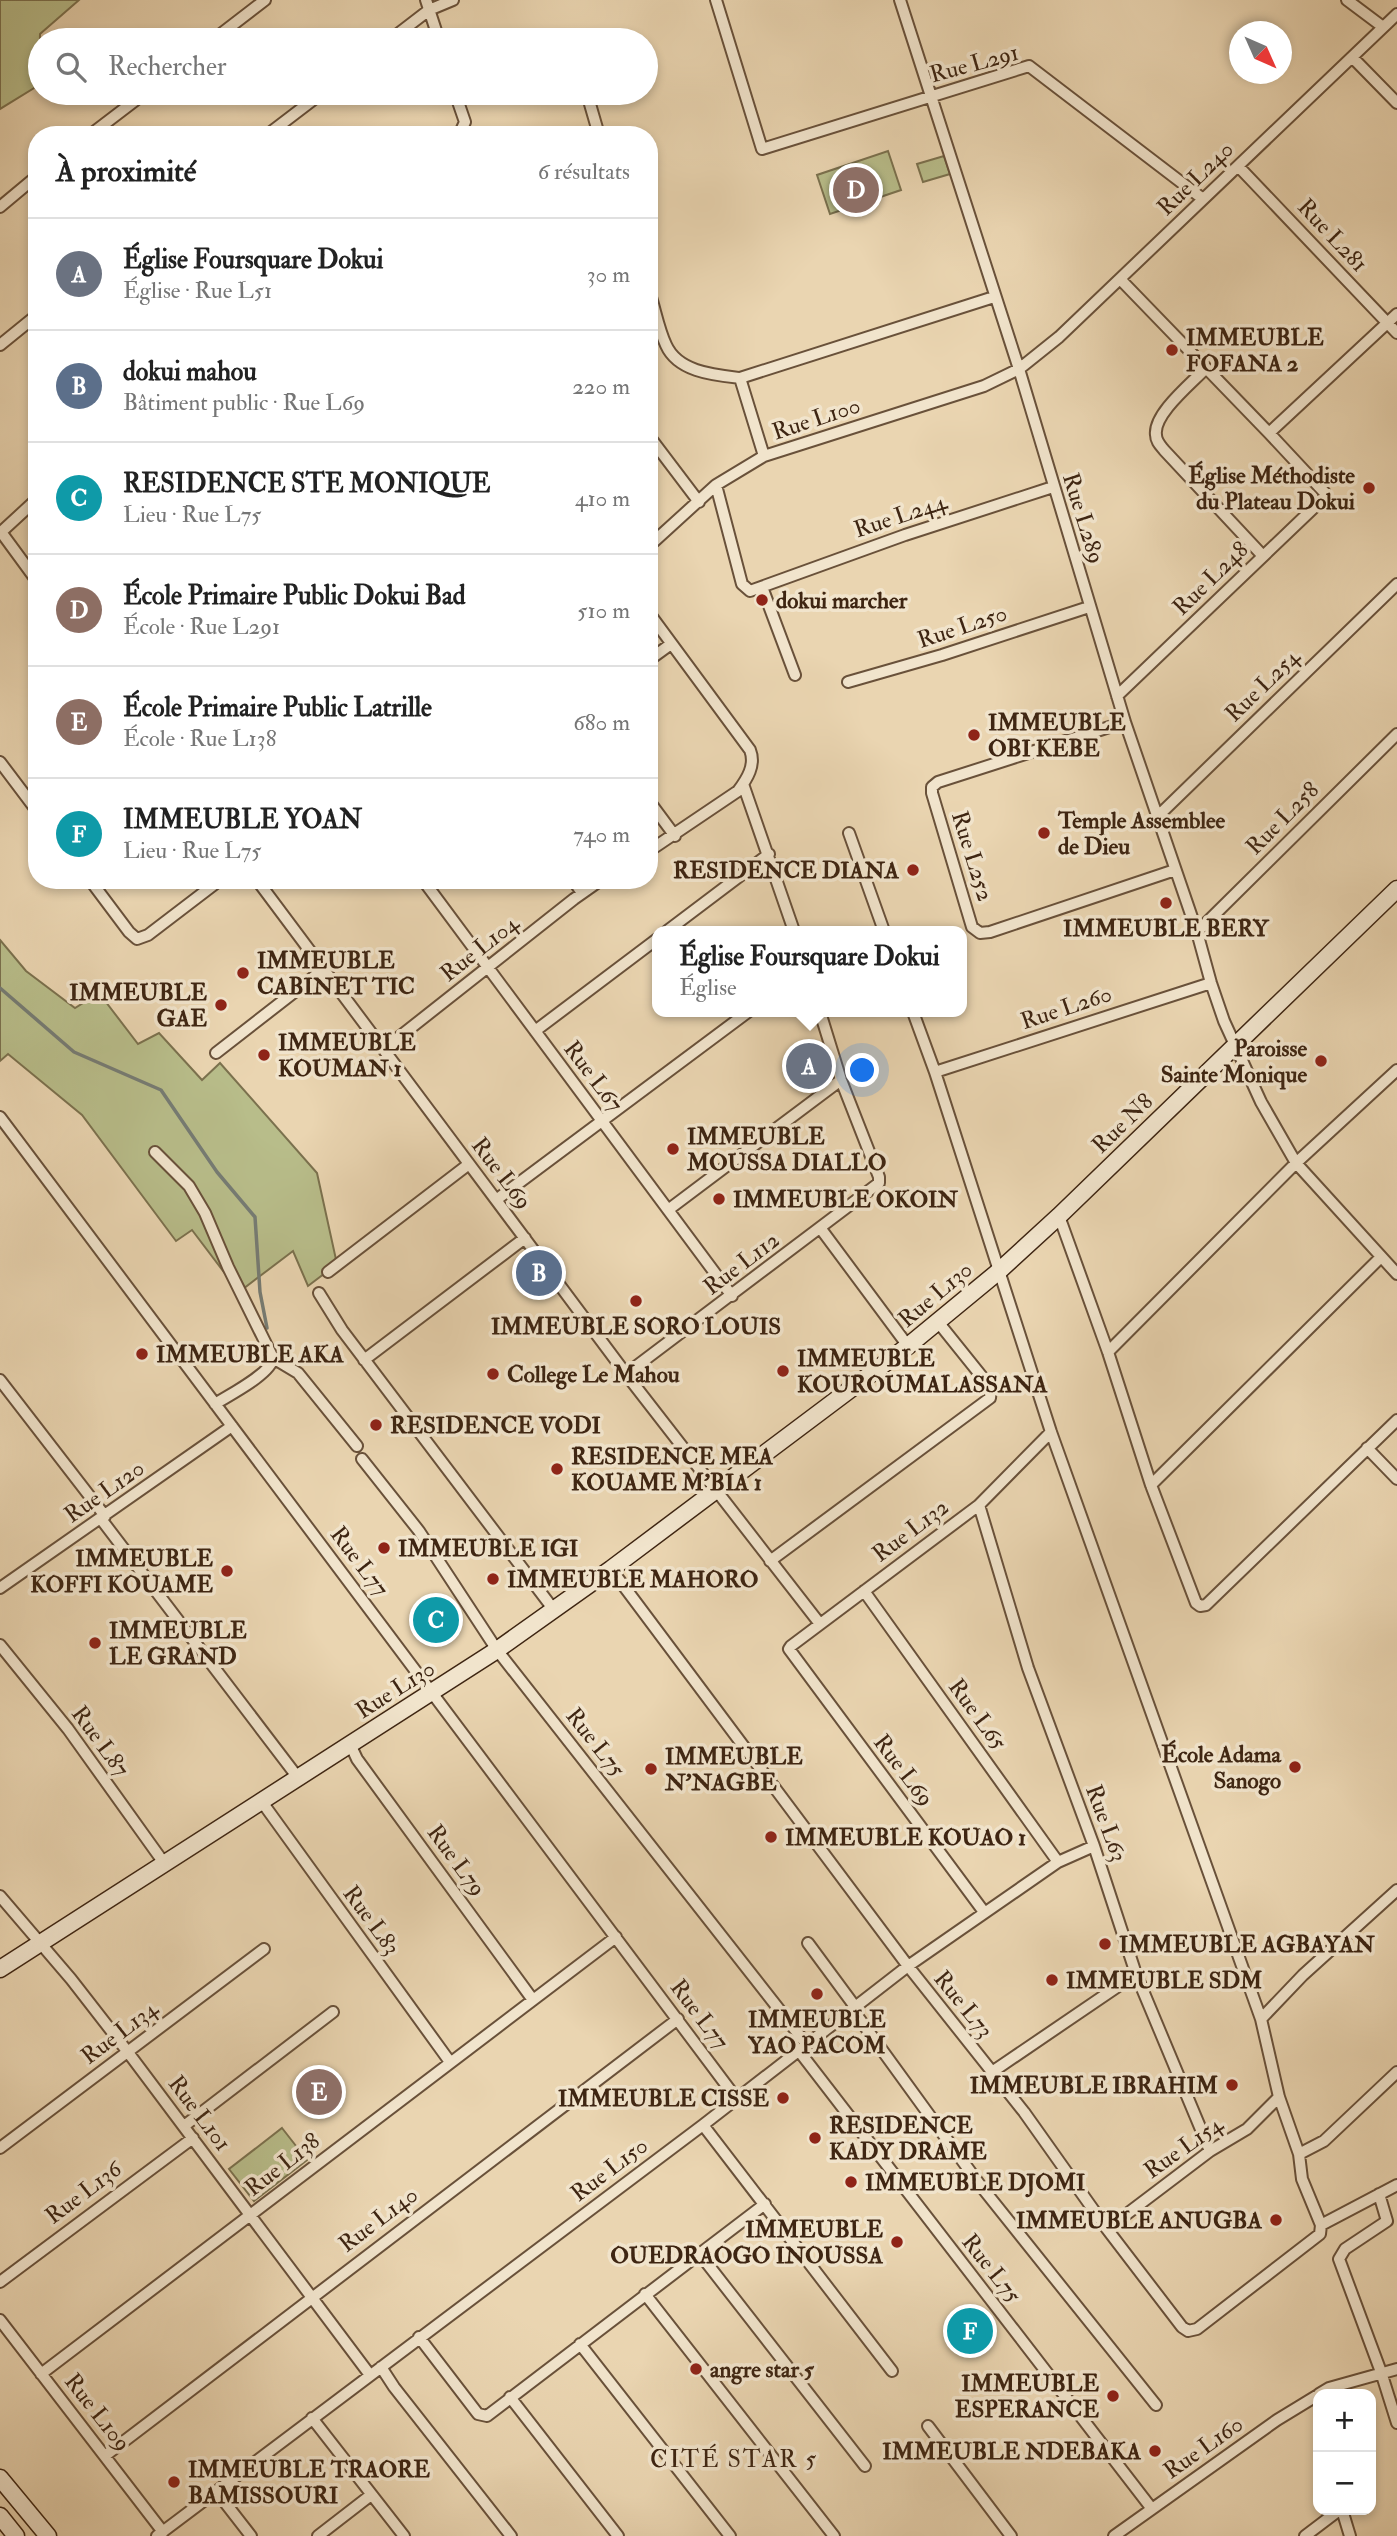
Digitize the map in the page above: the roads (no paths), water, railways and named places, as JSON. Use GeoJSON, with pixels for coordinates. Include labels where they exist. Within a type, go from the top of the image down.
{"type":"FeatureCollection","features":[{"type":"Feature","properties":{"kind":"street"},"geometry":{"type":"LineString","coordinates":[[229,28],[265,0]]}},
{"type":"Feature","properties":{"kind":"street"},"geometry":{"type":"LineString","coordinates":[[403,28],[428,5],[453,0]]}},
{"type":"Feature","properties":{"kind":"street","name":"Rue L291"},"geometry":{"type":"LineString","coordinates":[[716,0],[762,149],[1029,66],[1203,199]]}},
{"type":"Feature","properties":{"kind":"street","name":"Rue L289"},"geometry":{"type":"LineString","coordinates":[[900,0],[1019,369],[1125,722],[1197,932],[1210,983],[1234,1046],[1261,1102],[1297,1163],[1397,1274]]}},
{"type":"Feature","properties":{"kind":"street"},"geometry":{"type":"LineString","coordinates":[[1347,0],[1383,27]]}},
{"type":"Feature","properties":{"kind":"street"},"geometry":{"type":"LineString","coordinates":[[428,5],[435,28]]}},
{"type":"Feature","properties":{"kind":"street","name":"Rue L240"},"geometry":{"type":"LineString","coordinates":[[1019,369],[1059,337],[1397,14]]}},
{"type":"Feature","properties":{"kind":"street"},"geometry":{"type":"LineString","coordinates":[[1352,57],[1397,103]]}},
{"type":"Feature","properties":{"kind":"street"},"geometry":{"type":"LineString","coordinates":[[102,126],[129,105]]}},
{"type":"Feature","properties":{"kind":"street"},"geometry":{"type":"LineString","coordinates":[[279,126],[306,105]]}},
{"type":"Feature","properties":{"kind":"street"},"geometry":{"type":"LineString","coordinates":[[459,105],[464,122],[462,126]]}},
{"type":"Feature","properties":{"kind":"street"},"geometry":{"type":"LineString","coordinates":[[590,105],[596,126]]}},
{"type":"Feature","properties":{"kind":"street","name":"Rue L281"},"geometry":{"type":"LineString","coordinates":[[1238,166],[1397,333]]}},
{"type":"Feature","properties":{"kind":"street"},"geometry":{"type":"LineString","coordinates":[[0,207],[28,184]]}},
{"type":"Feature","properties":{"kind":"street"},"geometry":{"type":"LineString","coordinates":[[1120,279],[1269,433],[1397,314]]}},
{"type":"Feature","properties":{"kind":"street"},"geometry":{"type":"LineString","coordinates":[[658,320],[666,346],[690,367],[708,374],[740,378],[994,297]]}},
{"type":"Feature","properties":{"kind":"street"},"geometry":{"type":"LineString","coordinates":[[0,345],[28,322]]}},
{"type":"Feature","properties":{"kind":"street"},"geometry":{"type":"LineString","coordinates":[[1206,368],[1164,411],[1156,429],[1156,438],[1164,450],[1263,556]]}},
{"type":"Feature","properties":{"kind":"street","name":"Rue L100"},"geometry":{"type":"LineString","coordinates":[[658,538],[716,485],[764,456],[984,386],[1019,369]]}},
{"type":"Feature","properties":{"kind":"street"},"geometry":{"type":"LineString","coordinates":[[740,378],[764,456]]}},
{"type":"Feature","properties":{"kind":"street","name":"Rue L248"},"geometry":{"type":"LineString","coordinates":[[1117,695],[1324,498],[1322,489],[1269,433]]}},
{"type":"Feature","properties":{"kind":"street"},"geometry":{"type":"LineString","coordinates":[[658,448],[699,502]]}},
{"type":"Feature","properties":{"kind":"street"},"geometry":{"type":"LineString","coordinates":[[716,485],[742,584],[748,591],[762,587],[795,675]]}},
{"type":"Feature","properties":{"kind":"street","name":"Rue L244"},"geometry":{"type":"LineString","coordinates":[[762,587],[905,535],[1053,487]]}},
{"type":"Feature","properties":{"kind":"street"},"geometry":{"type":"LineString","coordinates":[[28,507],[0,533],[28,569]]}},
{"type":"Feature","properties":{"kind":"street","name":"Rue L254"},"geometry":{"type":"LineString","coordinates":[[1157,817],[1397,584]]}},
{"type":"Feature","properties":{"kind":"street","name":"Rue L250"},"geometry":{"type":"LineString","coordinates":[[848,682],[942,655],[1089,607]]}},
{"type":"Feature","properties":{"kind":"street"},"geometry":{"type":"LineString","coordinates":[[658,626],[754,758],[737,792],[658,846]]}},
{"type":"Feature","properties":{"kind":"street"},"geometry":{"type":"LineString","coordinates":[[658,653],[671,644]]}},
{"type":"Feature","properties":{"kind":"street","name":"Rue L252"},"geometry":{"type":"LineString","coordinates":[[1125,722],[938,782],[932,787],[972,927],[980,933],[989,932],[1175,870]]}},
{"type":"Feature","properties":{"kind":"street","name":"Rue L258"},"geometry":{"type":"LineString","coordinates":[[1197,932],[1397,734]]}},
{"type":"Feature","properties":{"kind":"street"},"geometry":{"type":"LineString","coordinates":[[0,762],[28,799]]}},
{"type":"Feature","properties":{"kind":"street"},"geometry":{"type":"LineString","coordinates":[[743,784],[792,926]]}},
{"type":"Feature","properties":{"kind":"street"},"geometry":{"type":"LineString","coordinates":[[658,813],[675,836]]}},
{"type":"Feature","properties":{"kind":"street"},"geometry":{"type":"LineString","coordinates":[[849,833],[882,926]]}},
{"type":"Feature","properties":{"kind":"street"},"geometry":{"type":"LineString","coordinates":[[674,926],[769,854]]}},
{"type":"Feature","properties":{"kind":"street"},"geometry":{"type":"LineString","coordinates":[[97,889],[137,939],[148,935],[208,889]]}},
{"type":"Feature","properties":{"kind":"street","name":"Rue L69"},"geometry":{"type":"LineString","coordinates":[[264,889],[626,1374],[820,1624]]}},
{"type":"Feature","properties":{"kind":"street","name":"Rue L67"},"geometry":{"type":"LineString","coordinates":[[430,889],[732,1296]]}},
{"type":"Feature","properties":{"kind":"street","name":"Rue L104"},"geometry":{"type":"LineString","coordinates":[[384,1049],[587,889]]}},
{"type":"Feature","properties":{"kind":"street","name":"Rue N8"},"geometry":{"type":"LineString","coordinates":[[999,1271],[1397,889]]}},
{"type":"Feature","properties":{"kind":"street"},"geometry":{"type":"LineString","coordinates":[[535,1031],[652,943]]}},
{"type":"Feature","properties":{"kind":"street"},"geometry":{"type":"LineString","coordinates":[[216,1052],[324,969]]}},
{"type":"Feature","properties":{"kind":"street","name":"Rue L260"},"geometry":{"type":"LineString","coordinates":[[935,1072],[1210,983]]}},
{"type":"Feature","properties":{"kind":"street"},"geometry":{"type":"LineString","coordinates":[[496,1200],[741,1017]]}},
{"type":"Feature","properties":{"kind":"street"},"geometry":{"type":"LineString","coordinates":[[668,1210],[841,1080],[822,1017]]}},
{"type":"Feature","properties":{"kind":"street"},"geometry":{"type":"LineString","coordinates":[[915,1017],[1051,1432],[1261,2019],[1279,2097],[1321,2230],[1397,2185]]}},
{"type":"Feature","properties":{"kind":"street"},"geometry":{"type":"LineString","coordinates":[[1108,1352],[1297,1163],[1396,1074]]}},
{"type":"Feature","properties":{"kind":"street","name":"Rue L112"},"geometry":{"type":"LineString","coordinates":[[626,1374],[879,1183],[841,1080]]}},
{"type":"Feature","properties":{"kind":"street","name":"Rue L77"},"geometry":{"type":"LineString","coordinates":[[0,1117],[736,2098]]}},
{"type":"Feature","properties":{"kind":"street"},"geometry":{"type":"LineString","coordinates":[[155,1152],[190,1186],[273,1359],[298,1373],[357,1446]]}},
{"type":"Feature","properties":{"kind":"street"},"geometry":{"type":"LineString","coordinates":[[327,1272],[469,1164]]}},
{"type":"Feature","properties":{"kind":"street"},"geometry":{"type":"LineString","coordinates":[[1059,1216],[1108,1352],[1151,1485],[1196,1603],[1200,1606],[1206,1605],[1397,1420]]}},
{"type":"Feature","properties":{"kind":"street"},"geometry":{"type":"LineString","coordinates":[[821,1229],[908,1346]]}},
{"type":"Feature","properties":{"kind":"street"},"geometry":{"type":"LineString","coordinates":[[364,1360],[525,1238]]}},
{"type":"Feature","properties":{"kind":"street"},"geometry":{"type":"LineString","coordinates":[[1151,1485],[1381,1257]]}},
{"type":"Feature","properties":{"kind":"street","name":"Rue L130"},"geometry":{"type":"LineString","coordinates":[[0,1969],[299,1779],[554,1611],[908,1346],[999,1271]]}},
{"type":"Feature","properties":{"kind":"street"},"geometry":{"type":"LineString","coordinates":[[319,1293],[341,1330],[554,1611]]}},
{"type":"Feature","properties":{"kind":"street"},"geometry":{"type":"LineString","coordinates":[[770,1560],[990,1398],[991,1388],[938,1322]]}},
{"type":"Feature","properties":{"kind":"street"},"geometry":{"type":"LineString","coordinates":[[215,1404],[265,1371],[273,1363],[273,1359]]}},
{"type":"Feature","properties":{"kind":"street"},"geometry":{"type":"LineString","coordinates":[[0,1380],[299,1779]]}},
{"type":"Feature","properties":{"kind":"street","name":"Rue L120"},"geometry":{"type":"LineString","coordinates":[[0,1588],[232,1426]]}},
{"type":"Feature","properties":{"kind":"street","name":"Rue L132"},"geometry":{"type":"LineString","coordinates":[[790,1654],[791,1646],[979,1505],[1051,1432]]}},
{"type":"Feature","properties":{"kind":"street"},"geometry":{"type":"LineString","coordinates":[[1367,1448],[1397,1479]]}},
{"type":"Feature","properties":{"kind":"street","name":"Rue L75"},"geometry":{"type":"LineString","coordinates":[[362,1459],[419,1531],[497,1650],[1152,2509]]}},
{"type":"Feature","properties":{"kind":"street","name":"Rue L63"},"geometry":{"type":"LineString","coordinates":[[979,1505],[1028,1668],[1094,1846],[1136,1974],[1210,2151]]}},
{"type":"Feature","properties":{"kind":"street","name":"Rue L73"},"geometry":{"type":"LineString","coordinates":[[611,1569],[908,1966],[1024,2112],[1107,2229],[1182,2327],[1188,2331],[1197,2329],[1321,2230]]}},
{"type":"Feature","properties":{"kind":"street","name":"Rue L65"},"geometry":{"type":"LineString","coordinates":[[864,1591],[1058,1862]]}},
{"type":"Feature","properties":{"kind":"street","name":"Rue L87"},"geometry":{"type":"LineString","coordinates":[[0,1645],[68,1730],[164,1863]]}},
{"type":"Feature","properties":{"kind":"street","name":"Rue L69"},"geometry":{"type":"LineString","coordinates":[[790,1654],[984,1912]]}},
{"type":"Feature","properties":{"kind":"street","name":"Rue L79"},"geometry":{"type":"LineString","coordinates":[[350,1744],[357,1759],[533,2000]]}},
{"type":"Feature","properties":{"kind":"street","name":"Rue L83"},"geometry":{"type":"LineString","coordinates":[[262,1802],[450,2062]]}},
{"type":"Feature","properties":{"kind":"street","name":"Rue L150"},"geometry":{"type":"LineString","coordinates":[[160,2534],[703,2125],[908,1966],[1058,1862],[1094,1846]]}},
{"type":"Feature","properties":{"kind":"street"},"geometry":{"type":"LineString","coordinates":[[1261,2019],[1303,1975],[1397,1890]]}},
{"type":"Feature","properties":{"kind":"street","name":"Rue L101"},"geometry":{"type":"LineString","coordinates":[[0,1896],[71,1979],[127,2051],[370,2375]]}},
{"type":"Feature","properties":{"kind":"street","name":"Rue L138"},"geometry":{"type":"LineString","coordinates":[[41,2374],[616,1937]]}},
{"type":"Feature","properties":{"kind":"street"},"geometry":{"type":"LineString","coordinates":[[808,1943],[980,2185],[1156,2405]]}},
{"type":"Feature","properties":{"kind":"street","name":"Rue L134"},"geometry":{"type":"LineString","coordinates":[[0,2148],[264,1949]]}},
{"type":"Feature","properties":{"kind":"street"},"geometry":{"type":"LineString","coordinates":[[992,2072],[1136,1974]]}},
{"type":"Feature","properties":{"kind":"street"},"geometry":{"type":"LineString","coordinates":[[184,2126],[333,2012]]}},
{"type":"Feature","properties":{"kind":"street","name":"Rue L140"},"geometry":{"type":"LineString","coordinates":[[106,2455],[678,2019]]}},
{"type":"Feature","properties":{"kind":"street"},"geometry":{"type":"LineString","coordinates":[[1299,2154],[1324,2141],[1397,2071]]}},
{"type":"Feature","properties":{"kind":"street","name":"Rue L154"},"geometry":{"type":"LineString","coordinates":[[1107,2229],[1210,2151],[1247,2129],[1279,2097]]}},
{"type":"Feature","properties":{"kind":"street"},"geometry":{"type":"LineString","coordinates":[[703,2125],[892,2371]]}},
{"type":"Feature","properties":{"kind":"street","name":"Rue L136"},"geometry":{"type":"LineString","coordinates":[[0,2282],[193,2138]]}},
{"type":"Feature","properties":{"kind":"street"},"geometry":{"type":"LineString","coordinates":[[1379,2194],[1387,2221],[1345,2249],[1339,2259],[1397,2423]]}},
{"type":"Feature","properties":{"kind":"street"},"geometry":{"type":"LineString","coordinates":[[419,2337],[478,2414],[487,2416],[765,2204]]}},
{"type":"Feature","properties":{"kind":"street"},"geometry":{"type":"LineString","coordinates":[[699,2253],[866,2466]]}},
{"type":"Feature","properties":{"kind":"street"},"geometry":{"type":"LineString","coordinates":[[645,2294],[834,2536]]}},
{"type":"Feature","properties":{"kind":"street","name":"Rue L109"},"geometry":{"type":"LineString","coordinates":[[0,2320],[106,2455],[160,2534]]}},
{"type":"Feature","properties":{"kind":"street"},"geometry":{"type":"LineString","coordinates":[[580,2344],[730,2536]]}},
{"type":"Feature","properties":{"kind":"street"},"geometry":{"type":"LineString","coordinates":[[381,2367],[511,2536]]}},
{"type":"Feature","properties":{"kind":"street","name":"Rue L160"},"geometry":{"type":"LineString","coordinates":[[1328,2389],[1397,2369]]}},
{"type":"Feature","properties":{"kind":"street"},"geometry":{"type":"LineString","coordinates":[[510,2398],[618,2536]]}},
{"type":"Feature","properties":{"kind":"street","name":"Rue L160"},"geometry":{"type":"LineString","coordinates":[[1114,2536],[1277,2420],[1313,2399]]}},
{"type":"Feature","properties":{"kind":"street"},"geometry":{"type":"LineString","coordinates":[[312,2418],[404,2536]]}},
{"type":"Feature","properties":{"kind":"street"},"geometry":{"type":"LineString","coordinates":[[928,2426],[1011,2536]]}},
{"type":"Feature","properties":{"kind":"street"},"geometry":{"type":"LineString","coordinates":[[0,2478],[48,2536]]}},
{"type":"Feature","properties":{"kind":"street"},"geometry":{"type":"LineString","coordinates":[[216,2491],[251,2536]]}},
{"type":"Feature","properties":{"kind":"street"},"geometry":{"type":"LineString","coordinates":[[318,2536],[372,2495]]}},
{"type":"Feature","properties":{"kind":"street"},"geometry":{"type":"LineString","coordinates":[[1305,2536],[1333,2515]]}},
{"type":"Feature","properties":{"kind":"street"},"geometry":{"type":"LineString","coordinates":[[1344,2515],[1350,2536]]}},
{"type":"Feature","properties":{"kind":"street"},"geometry":{"type":"LineString","coordinates":[[0,2516],[16,2536]]}},
{"type":"Feature","properties":{"kind":"waterway"},"geometry":{"type":"LineString","coordinates":[[0,988],[74,1052],[161,1090],[217,1172],[255,1217],[260,1292],[267,1328]]}},
{"type":"Feature","properties":{"kind":"place","name":"École Primaire Public Dokui Bad"},"geometry":{"type":"Point","coordinates":[856,190]}},
{"type":"Feature","properties":{"kind":"place","name":"IMMEUBLE FOFANA 2"},"geometry":{"type":"Point","coordinates":[1172,350]}},
{"type":"Feature","properties":{"kind":"place","name":"Église Méthodiste du Plateau Dokui"},"geometry":{"type":"Point","coordinates":[1369,488]}},
{"type":"Feature","properties":{"kind":"place","name":"dokui marcher"},"geometry":{"type":"Point","coordinates":[762,600]}},
{"type":"Feature","properties":{"kind":"place","name":"IMMEUBLE OBI KEBE"},"geometry":{"type":"Point","coordinates":[974,735]}},
{"type":"Feature","properties":{"kind":"place","name":"Temple Assemblee de Dieu"},"geometry":{"type":"Point","coordinates":[1044,833]}},
{"type":"Feature","properties":{"kind":"place","name":"RESIDENCE DIANA"},"geometry":{"type":"Point","coordinates":[913,870]}},
{"type":"Feature","properties":{"kind":"place","name":"IMMEUBLE BERY"},"geometry":{"type":"Point","coordinates":[1166,903]}},
{"type":"Feature","properties":{"kind":"place","name":"IMMEUBLE CABINET TIC"},"geometry":{"type":"Point","coordinates":[243,973]}},
{"type":"Feature","properties":{"kind":"place","name":"IMMEUBLE GAE"},"geometry":{"type":"Point","coordinates":[221,1005]}},
{"type":"Feature","properties":{"kind":"place","name":"IMMEUBLE KOUMAN 1"},"geometry":{"type":"Point","coordinates":[264,1055]}},
{"type":"Feature","properties":{"kind":"place","name":"Paroisse Sainte Monique"},"geometry":{"type":"Point","coordinates":[1321,1061]}},
{"type":"Feature","properties":{"kind":"place","name":"Église Foursquare Dokui"},"geometry":{"type":"Point","coordinates":[809,1066]}},
{"type":"Feature","properties":{"kind":"place","name":"IMMEUBLE MOUSSA DIALLO"},"geometry":{"type":"Point","coordinates":[673,1149]}},
{"type":"Feature","properties":{"kind":"place","name":"IMMEUBLE OKOIN"},"geometry":{"type":"Point","coordinates":[719,1199]}},
{"type":"Feature","properties":{"kind":"place","name":"dokui mahou"},"geometry":{"type":"Point","coordinates":[539,1273]}},
{"type":"Feature","properties":{"kind":"place","name":"IMMEUBLE SORO LOUIS"},"geometry":{"type":"Point","coordinates":[636,1301]}},
{"type":"Feature","properties":{"kind":"place","name":"IMMEUBLE AKA"},"geometry":{"type":"Point","coordinates":[142,1354]}},
{"type":"Feature","properties":{"kind":"place","name":"IMMEUBLE KOUROUMALASSANA"},"geometry":{"type":"Point","coordinates":[783,1371]}},
{"type":"Feature","properties":{"kind":"place","name":"College Le Mahou"},"geometry":{"type":"Point","coordinates":[493,1374]}},
{"type":"Feature","properties":{"kind":"place","name":"RESIDENCE VODI"},"geometry":{"type":"Point","coordinates":[376,1425]}},
{"type":"Feature","properties":{"kind":"place","name":"RESIDENCE MEA KOUAME M'BIA 1"},"geometry":{"type":"Point","coordinates":[557,1469]}},
{"type":"Feature","properties":{"kind":"place","name":"IMMEUBLE IGI"},"geometry":{"type":"Point","coordinates":[384,1548]}},
{"type":"Feature","properties":{"kind":"place","name":"IMMEUBLE KOFFI KOUAME"},"geometry":{"type":"Point","coordinates":[227,1571]}},
{"type":"Feature","properties":{"kind":"place","name":"IMMEUBLE MAHORO"},"geometry":{"type":"Point","coordinates":[493,1579]}},
{"type":"Feature","properties":{"kind":"place","name":"RESIDENCE STE MONIQUE"},"geometry":{"type":"Point","coordinates":[436,1620]}},
{"type":"Feature","properties":{"kind":"place","name":"IMMEUBLE LE GRAND"},"geometry":{"type":"Point","coordinates":[95,1643]}},
{"type":"Feature","properties":{"kind":"place","name":"École Adama Sanogo"},"geometry":{"type":"Point","coordinates":[1295,1767]}},
{"type":"Feature","properties":{"kind":"place","name":"IMMEUBLE N'NAGBE"},"geometry":{"type":"Point","coordinates":[651,1769]}},
{"type":"Feature","properties":{"kind":"place","name":"IMMEUBLE KOUAO 1"},"geometry":{"type":"Point","coordinates":[771,1837]}},
{"type":"Feature","properties":{"kind":"place","name":"IMMEUBLE AGBAYAN"},"geometry":{"type":"Point","coordinates":[1105,1944]}},
{"type":"Feature","properties":{"kind":"place","name":"IMMEUBLE SDM"},"geometry":{"type":"Point","coordinates":[1052,1980]}},
{"type":"Feature","properties":{"kind":"place","name":"IMMEUBLE YAO PACOM"},"geometry":{"type":"Point","coordinates":[817,1994]}},
{"type":"Feature","properties":{"kind":"place","name":"IMMEUBLE IBRAHIM"},"geometry":{"type":"Point","coordinates":[1232,2085]}},
{"type":"Feature","properties":{"kind":"place","name":"École Primaire Public Latrille"},"geometry":{"type":"Point","coordinates":[319,2092]}},
{"type":"Feature","properties":{"kind":"place","name":"IMMEUBLE CISSE"},"geometry":{"type":"Point","coordinates":[783,2098]}},
{"type":"Feature","properties":{"kind":"place","name":"RESIDENCE KADY DRAME"},"geometry":{"type":"Point","coordinates":[815,2138]}},
{"type":"Feature","properties":{"kind":"place","name":"IMMEUBLE DJOMI"},"geometry":{"type":"Point","coordinates":[851,2182]}},
{"type":"Feature","properties":{"kind":"place","name":"IMMEUBLE ANUGBA"},"geometry":{"type":"Point","coordinates":[1276,2220]}},
{"type":"Feature","properties":{"kind":"place","name":"IMMEUBLE OUEDRAOGO INOUSSA"},"geometry":{"type":"Point","coordinates":[897,2242]}},
{"type":"Feature","properties":{"kind":"place","name":"IMMEUBLE YOAN"},"geometry":{"type":"Point","coordinates":[970,2331]}},
{"type":"Feature","properties":{"kind":"place","name":"angre star 5"},"geometry":{"type":"Point","coordinates":[696,2369]}},
{"type":"Feature","properties":{"kind":"place","name":"IMMEUBLE ESPERANCE"},"geometry":{"type":"Point","coordinates":[1113,2396]}},
{"type":"Feature","properties":{"kind":"place","name":"IMMEUBLE NDEBAKA"},"geometry":{"type":"Point","coordinates":[1155,2451]}},
{"type":"Feature","properties":{"kind":"place","name":"IMMEUBLE TRAORE BAMISSOURI"},"geometry":{"type":"Point","coordinates":[174,2482]}},
{"type":"Feature","properties":{"kind":"district","name":"CITÉ STAR 5"},"geometry":{"type":"Point","coordinates":[734,2459]}}]}
